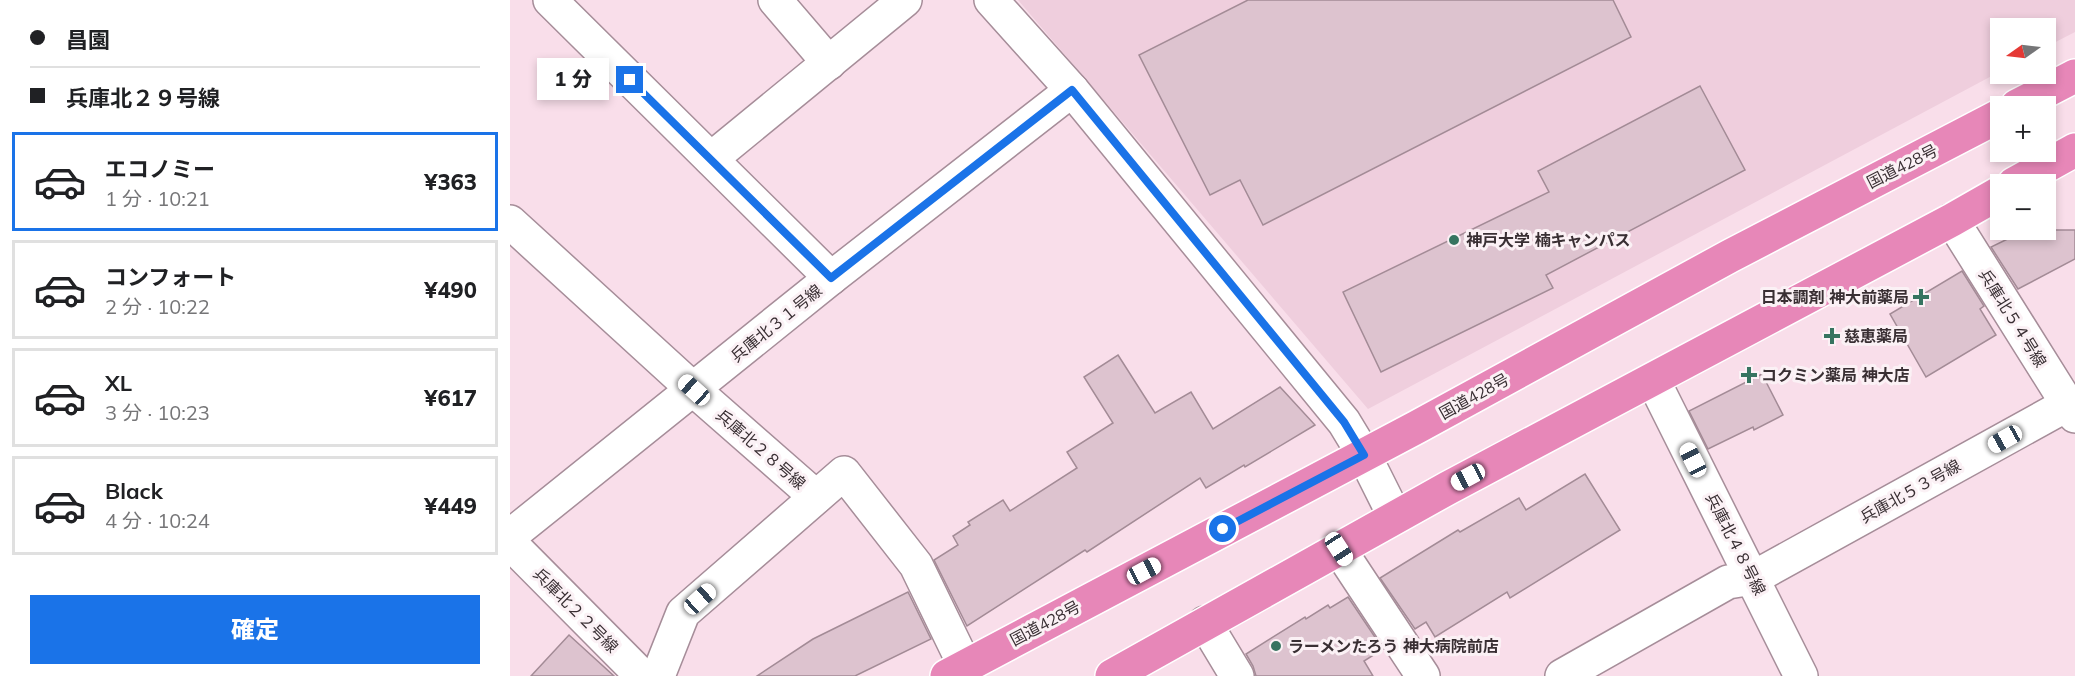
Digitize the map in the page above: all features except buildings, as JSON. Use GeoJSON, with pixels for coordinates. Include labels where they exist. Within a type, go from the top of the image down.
{"type":"FeatureCollection","features":[{"type":"Feature","properties":{"kind":"highway"},"geometry":{"type":"LineString","coordinates":[[2036,96],[2075,76]]}},
{"type":"Feature","properties":{"kind":"highway","name":"国道428号"},"geometry":{"type":"LineString","coordinates":[[956,671],[1364,455],[1730,256],[1990,121]]}},
{"type":"Feature","properties":{"kind":"highway"},"geometry":{"type":"LineString","coordinates":[[2032,174],[2075,150]]}},
{"type":"Feature","properties":{"kind":"highway"},"geometry":{"type":"LineString","coordinates":[[1112,676],[1395,517],[1990,198]]}},
{"type":"Feature","properties":{"kind":"street"},"geometry":{"type":"LineString","coordinates":[[550,0],[831,278]]}},
{"type":"Feature","properties":{"kind":"street"},"geometry":{"type":"LineString","coordinates":[[775,0],[829,63]]}},
{"type":"Feature","properties":{"kind":"street"},"geometry":{"type":"LineString","coordinates":[[711,159],[905,0]]}},
{"type":"Feature","properties":{"kind":"street"},"geometry":{"type":"LineString","coordinates":[[991,0],[1072,90],[1344,422],[1364,455],[1395,517]]}},
{"type":"Feature","properties":{"kind":"street","name":"兵庫北３１号線"},"geometry":{"type":"LineString","coordinates":[[510,536],[831,278],[1072,90]]}},
{"type":"Feature","properties":{"kind":"street","name":"兵庫北５４号線"},"geometry":{"type":"LineString","coordinates":[[1952,220],[2071,410]]}},
{"type":"Feature","properties":{"kind":"street","name":"兵庫北２８号線"},"geometry":{"type":"LineString","coordinates":[[510,222],[694,390],[816,497],[844,472],[916,565],[956,671]]}},
{"type":"Feature","properties":{"kind":"street","name":"兵庫北４８号線"},"geometry":{"type":"LineString","coordinates":[[1653,380],[1801,676]]}},
{"type":"Feature","properties":{"kind":"street","name":"兵庫北５３号線"},"geometry":{"type":"LineString","coordinates":[[1562,676],[1728,582],[1753,578],[2071,410]]}},
{"type":"Feature","properties":{"kind":"street"},"geometry":{"type":"LineString","coordinates":[[658,676],[683,614],[816,497]]}},
{"type":"Feature","properties":{"kind":"street","name":"兵庫北２２号線"},"geometry":{"type":"LineString","coordinates":[[510,543],[642,676]]}},
{"type":"Feature","properties":{"kind":"street"},"geometry":{"type":"LineString","coordinates":[[1339,549],[1423,676]]}},
{"type":"Feature","properties":{"kind":"street"},"geometry":{"type":"LineString","coordinates":[[1205,623],[1237,676]]}},
{"type":"Feature","properties":{"kind":"shaded area","name":"神戸大学 楠キャンパス"},"geometry":{"type":"Polygon","coordinates":[[[1018,0],[2075,0],[2075,32],[2056,42],[2056,18],[1990,18],[1990,77],[1368,409],[1018,0]]]}},
{"type":"Feature","properties":{"kind":"place","name":"神戸大学 楠キャンパス"},"geometry":{"type":"Point","coordinates":[1454,240]}},
{"type":"Feature","properties":{"kind":"place","name":"日本調剤 神大前薬局"},"geometry":{"type":"Point","coordinates":[1921,297]}},
{"type":"Feature","properties":{"kind":"place","name":"慈恵薬局"},"geometry":{"type":"Point","coordinates":[1832,336]}},
{"type":"Feature","properties":{"kind":"place","name":"コクミン薬局 神大店"},"geometry":{"type":"Point","coordinates":[1749,375]}},
{"type":"Feature","properties":{"kind":"place","name":"ラーメンたろう 神大病院前店"},"geometry":{"type":"Point","coordinates":[1276,646]}},
{"type":"Feature","properties":{"kind":"route"},"geometry":{"type":"LineString","coordinates":[[630,80],[831,278],[1072,90],[1344,422],[1364,455],[1223,529]]}}]}
